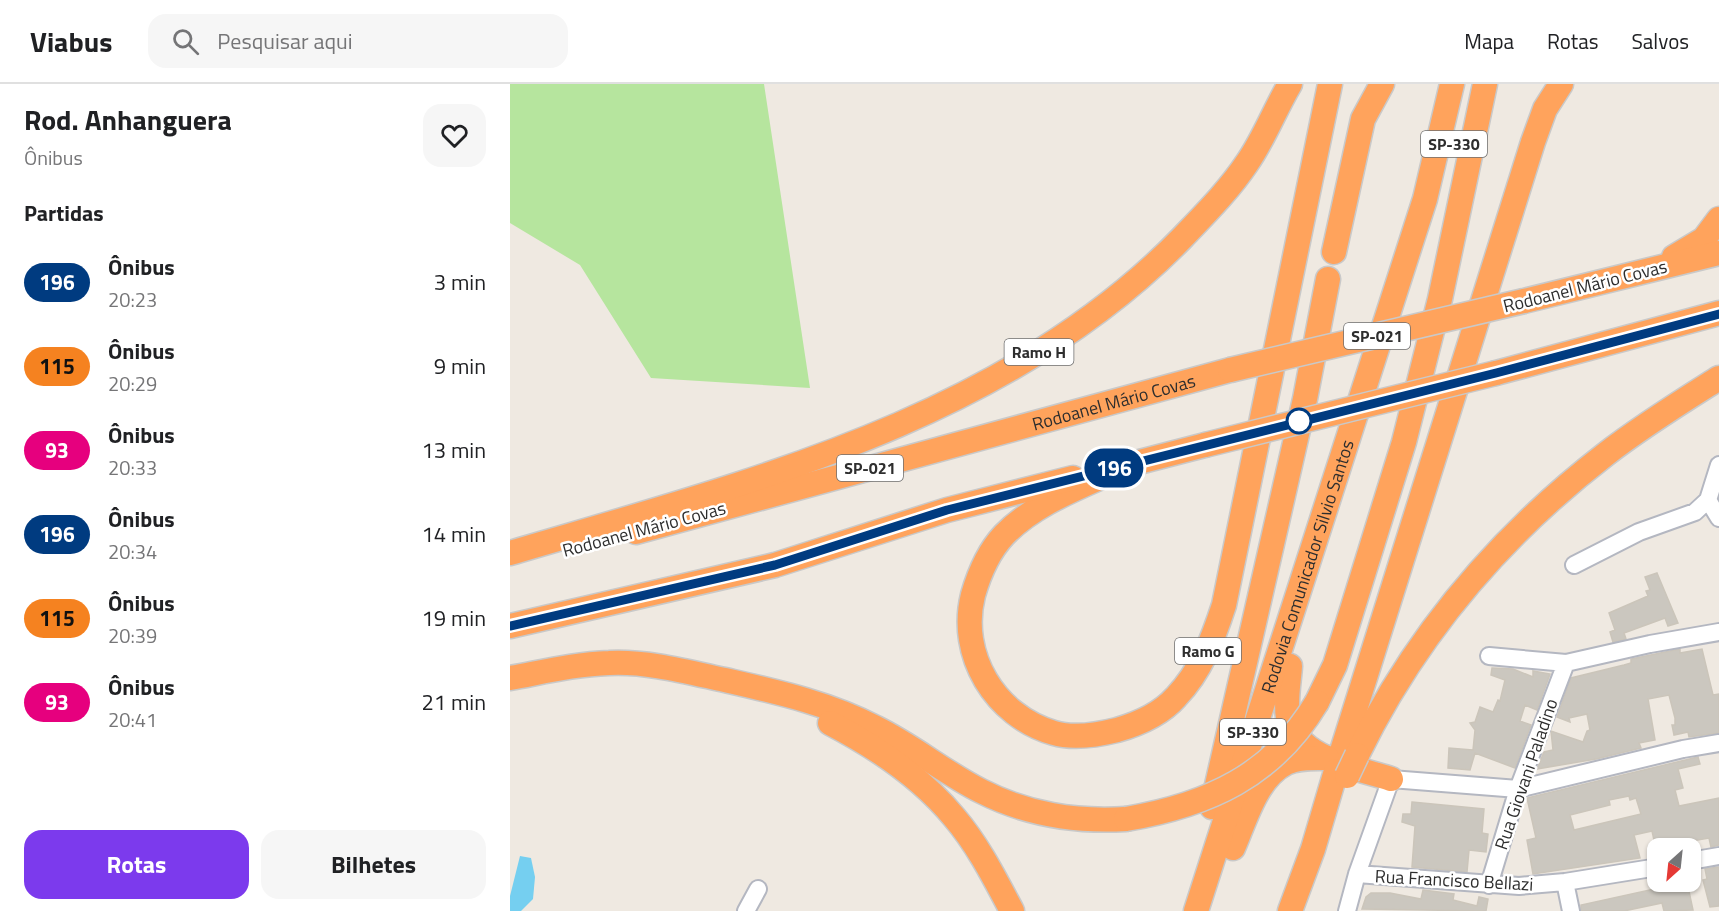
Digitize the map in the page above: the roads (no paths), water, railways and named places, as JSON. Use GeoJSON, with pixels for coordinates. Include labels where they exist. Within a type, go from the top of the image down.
{"type":"FeatureCollection","features":[{"type":"Feature","properties":{"kind":"highway","name":"Ramo H"},"geometry":{"type":"LineString","coordinates":[[510,553],[698,497],[797,464],[904,422],[1044,349],[1106,307],[1161,260],[1211,208],[1248,162],[1290,84]]}},
{"type":"Feature","properties":{"kind":"highway","name":"Ramo G"},"geometry":{"type":"LineString","coordinates":[[1130,464],[1047,502],[1026,515],[1003,536],[978,579],[971,606],[970,627],[973,654],[990,689],[1008,709],[1054,733],[1076,736],[1099,734],[1128,727],[1157,713],[1176,698],[1194,675],[1212,645],[1224,605],[1330,84]]}},
{"type":"Feature","properties":{"kind":"highway"},"geometry":{"type":"LineString","coordinates":[[1334,252],[1363,119],[1382,84]]}},
{"type":"Feature","properties":{"kind":"highway","name":"Rodovia Comunicador Silvio Santos"},"geometry":{"type":"LineString","coordinates":[[1196,911],[1425,199],[1452,84]]}},
{"type":"Feature","properties":{"kind":"highway","name":"Rodovia Comunicador Silvio Santos"},"geometry":{"type":"LineString","coordinates":[[1212,911],[1408,300],[1457,134],[1468,84]]}},
{"type":"Feature","properties":{"kind":"highway"},"geometry":{"type":"LineString","coordinates":[[510,678],[611,663],[673,669],[812,701],[875,727],[980,791],[1020,808],[1060,818],[1095,821],[1126,819],[1158,813],[1202,800],[1239,782],[1290,741],[1317,702],[1335,665],[1404,442],[1443,288],[1485,84]]}},
{"type":"Feature","properties":{"kind":"highway"},"geometry":{"type":"LineString","coordinates":[[1290,911],[1342,762],[1533,141],[1545,109],[1561,84]]}},
{"type":"Feature","properties":{"kind":"highway"},"geometry":{"type":"LineString","coordinates":[[1624,276],[1681,255],[1704,239],[1719,219]]}},
{"type":"Feature","properties":{"kind":"highway","name":"Rodoanel Mário Covas"},"geometry":{"type":"LineString","coordinates":[[510,564],[653,528],[1230,370],[1719,253]]}},
{"type":"Feature","properties":{"kind":"highway"},"geometry":{"type":"LineString","coordinates":[[1185,911],[1229,740],[1305,399],[1328,279]]}},
{"type":"Feature","properties":{"kind":"highway"},"geometry":{"type":"LineString","coordinates":[[510,626],[775,565],[947,510],[1496,373],[1719,314]]}},
{"type":"Feature","properties":{"kind":"highway"},"geometry":{"type":"LineString","coordinates":[[1342,762],[1431,631],[1504,543],[1607,453],[1719,378]]}},
{"type":"Feature","properties":{"kind":"highway"},"geometry":{"type":"LineString","coordinates":[[1290,666],[1287,704],[1290,724],[1303,743],[1342,762],[1391,779]]}},
{"type":"Feature","properties":{"kind":"highway"},"geometry":{"type":"LineString","coordinates":[[766,690],[855,736],[891,759],[926,787],[961,826],[984,859],[1012,911]]}},
{"type":"Feature","properties":{"kind":"highway"},"geometry":{"type":"LineString","coordinates":[[1233,848],[1258,791],[1270,775],[1285,764],[1300,759],[1342,762]]}},
{"type":"Feature","properties":{"kind":"street"},"geometry":{"type":"LineString","coordinates":[[1574,565],[1639,532],[1695,512],[1708,500],[1719,465]]}},
{"type":"Feature","properties":{"kind":"street"},"geometry":{"type":"LineString","coordinates":[[1708,500],[1719,518]]}},
{"type":"Feature","properties":{"kind":"street"},"geometry":{"type":"LineString","coordinates":[[1489,656],[1566,663],[1660,642],[1719,632]]}},
{"type":"Feature","properties":{"kind":"street","name":"Rua Giovani Paladino"},"geometry":{"type":"LineString","coordinates":[[1489,885],[1518,789],[1566,663]]}},
{"type":"Feature","properties":{"kind":"street"},"geometry":{"type":"LineString","coordinates":[[1347,911],[1357,874],[1391,779],[1518,789],[1683,749],[1719,743]]}},
{"type":"Feature","properties":{"kind":"street"},"geometry":{"type":"LineString","coordinates":[[1701,859],[1719,856]]}},
{"type":"Feature","properties":{"kind":"street","name":"Rua Francisco Bellazi"},"geometry":{"type":"LineString","coordinates":[[1357,874],[1519,886],[1565,882],[1647,869]]}},
{"type":"Feature","properties":{"kind":"street"},"geometry":{"type":"LineString","coordinates":[[1565,882],[1571,911]]}},
{"type":"Feature","properties":{"kind":"street"},"geometry":{"type":"LineString","coordinates":[[746,911],[758,889]]}},
{"type":"Feature","properties":{"kind":"water"},"geometry":{"type":"Polygon","coordinates":[[[520,856],[531,858],[535,877],[533,899],[521,911],[510,911],[510,896],[520,856]]]}}]}
